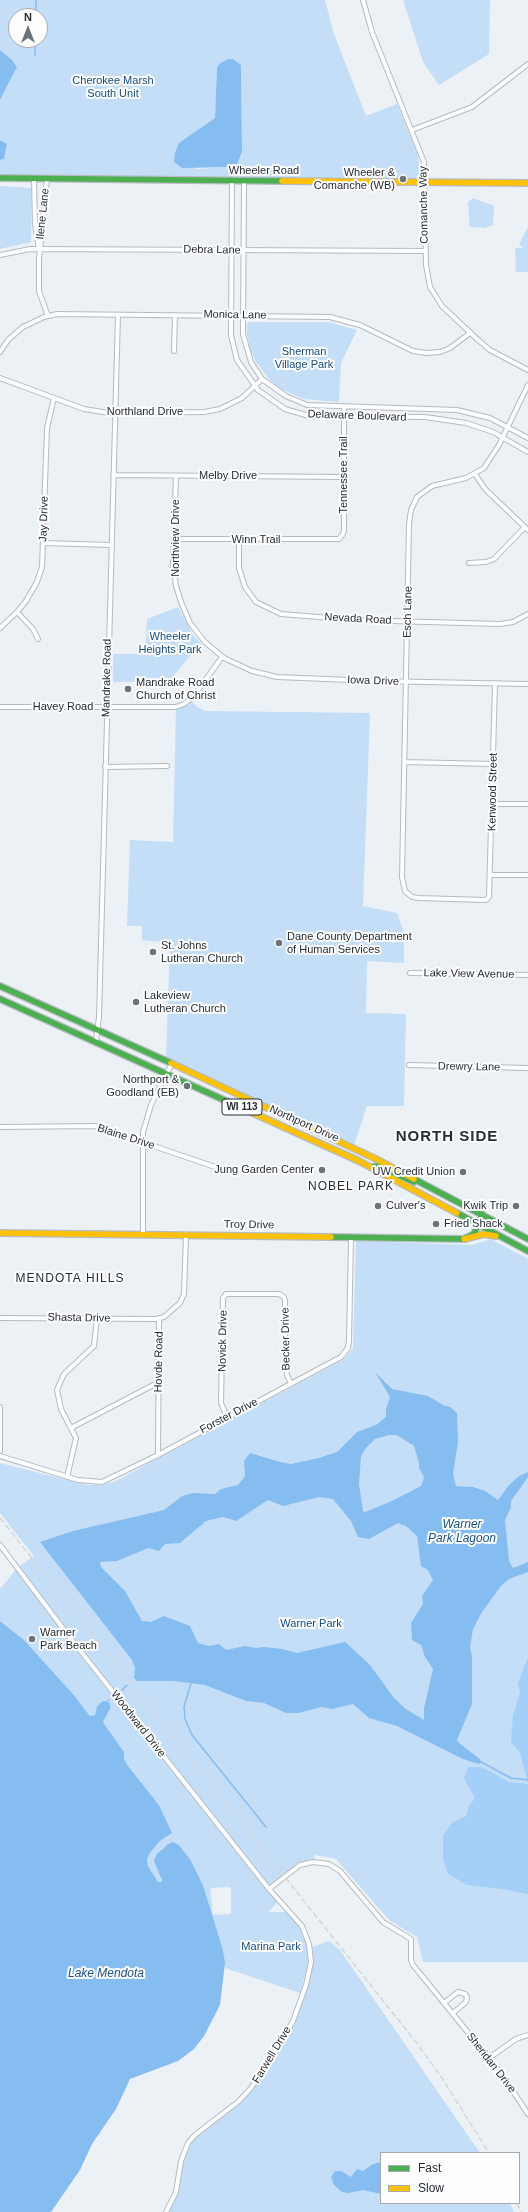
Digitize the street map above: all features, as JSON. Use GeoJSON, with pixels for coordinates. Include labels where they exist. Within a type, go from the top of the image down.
{"type":"FeatureCollection","features":[{"type":"Feature","properties":{"kind":"main road","name":"Wheeler Road"},"geometry":{"type":"LineString","coordinates":[[0,178],[528,183]]}},
{"type":"Feature","properties":{"kind":"main road","name":"Northport Drive"},"geometry":{"type":"LineString","coordinates":[[0,986],[172,1063],[374,1158],[528,1238]]}},
{"type":"Feature","properties":{"kind":"main road","name":"Northport Drive"},"geometry":{"type":"LineString","coordinates":[[0,999],[167,1073],[372,1168],[528,1251]]}},
{"type":"Feature","properties":{"kind":"main road"},"geometry":{"type":"LineString","coordinates":[[372,1168],[378,1166],[402,1178],[423,1184]]}},
{"type":"Feature","properties":{"kind":"main road"},"geometry":{"type":"LineString","coordinates":[[464,1239],[473,1235],[482,1214]]}},
{"type":"Feature","properties":{"kind":"main road","name":"Troy Drive"},"geometry":{"type":"LineString","coordinates":[[0,1233],[186,1234],[464,1239],[489,1234],[520,1247]]}},
{"type":"Feature","properties":{"kind":"street","name":"Comanche Way"},"geometry":{"type":"LineString","coordinates":[[362,0],[372,32],[423,158],[426,251],[428,278],[433,293],[442,306],[490,350],[528,370]]}},
{"type":"Feature","properties":{"kind":"street"},"geometry":{"type":"LineString","coordinates":[[412,130],[472,107],[528,64]]}},
{"type":"Feature","properties":{"kind":"street","name":"Ilene Lane"},"geometry":{"type":"LineString","coordinates":[[34,179],[34,224],[39,249]]}},
{"type":"Feature","properties":{"kind":"street","name":"Ilene Lane"},"geometry":{"type":"LineString","coordinates":[[47,179],[39,249],[39,291],[48,316]]}},
{"type":"Feature","properties":{"kind":"street","name":"Delaware Boulevard"},"geometry":{"type":"LineString","coordinates":[[232,181],[232,335],[237,360],[255,386],[277,404],[294,412],[309,416],[440,418],[466,423],[502,436],[528,452]]}},
{"type":"Feature","properties":{"kind":"street","name":"Delaware Boulevard"},"geometry":{"type":"LineString","coordinates":[[244,181],[243,334],[248,352],[262,379],[276,391],[300,402],[314,406],[445,408],[484,416],[508,426],[528,438]]}},
{"type":"Feature","properties":{"kind":"street","name":"Debra Lane"},"geometry":{"type":"LineString","coordinates":[[0,255],[18,250],[39,249],[426,251]]}},
{"type":"Feature","properties":{"kind":"street","name":"Mandrake Road"},"geometry":{"type":"LineString","coordinates":[[96,1041],[98,1029],[118,315]]}},
{"type":"Feature","properties":{"kind":"street"},"geometry":{"type":"LineString","coordinates":[[174,351],[175,315]]}},
{"type":"Feature","properties":{"kind":"street","name":"Monica Lane"},"geometry":{"type":"LineString","coordinates":[[0,352],[18,330],[48,316],[330,316],[360,325],[413,351],[426,353],[440,352],[450,348],[470,333]]}},
{"type":"Feature","properties":{"kind":"street","name":"Northland Drive"},"geometry":{"type":"LineString","coordinates":[[0,378],[84,409],[115,412],[208,412],[232,404],[262,379]]}},
{"type":"Feature","properties":{"kind":"street","name":"Esch Lane"},"geometry":{"type":"LineString","coordinates":[[488,899],[419,898],[405,891],[402,877],[409,524],[414,502],[420,494],[432,486],[475,474],[484,468],[491,459],[528,385]]}},
{"type":"Feature","properties":{"kind":"street","name":"Jay Drive"},"geometry":{"type":"LineString","coordinates":[[0,628],[17,612],[37,582],[42,567],[47,428],[54,398]]}},
{"type":"Feature","properties":{"kind":"street","name":"Tennessee Trail"},"geometry":{"type":"LineString","coordinates":[[337,540],[343,534],[344,407]]}},
{"type":"Feature","properties":{"kind":"street"},"geometry":{"type":"LineString","coordinates":[[469,563],[486,562],[494,559],[526,528],[485,489],[475,474]]}},
{"type":"Feature","properties":{"kind":"street","name":"Melby Drive"},"geometry":{"type":"LineString","coordinates":[[113,475],[344,477]]}},
{"type":"Feature","properties":{"kind":"street","name":"Northview Drive"},"geometry":{"type":"LineString","coordinates":[[176,476],[174,539],[175,577],[180,602],[198,634],[222,657]]}},
{"type":"Feature","properties":{"kind":"street","name":"Winn Trail"},"geometry":{"type":"LineString","coordinates":[[174,539],[337,540]]}},
{"type":"Feature","properties":{"kind":"street","name":"Nevada Road"},"geometry":{"type":"LineString","coordinates":[[238,539],[240,578],[249,595],[268,609],[292,616],[407,622],[500,624],[513,622],[528,614]]}},
{"type":"Feature","properties":{"kind":"street"},"geometry":{"type":"LineString","coordinates":[[44,543],[111,545]]}},
{"type":"Feature","properties":{"kind":"street"},"geometry":{"type":"LineString","coordinates":[[17,612],[32,629],[38,639]]}},
{"type":"Feature","properties":{"kind":"street","name":"Iowa Drive"},"geometry":{"type":"LineString","coordinates":[[222,657],[252,671],[277,677],[406,682],[528,684]]}},
{"type":"Feature","properties":{"kind":"street","name":"Havey Road"},"geometry":{"type":"LineString","coordinates":[[0,707],[170,708],[184,704],[194,696],[222,657]]}},
{"type":"Feature","properties":{"kind":"street","name":"Kenwood Street"},"geometry":{"type":"LineString","coordinates":[[488,899],[491,875],[495,684]]}},
{"type":"Feature","properties":{"kind":"street"},"geometry":{"type":"LineString","coordinates":[[404,762],[493,764]]}},
{"type":"Feature","properties":{"kind":"street"},"geometry":{"type":"LineString","coordinates":[[105,767],[167,766]]}},
{"type":"Feature","properties":{"kind":"street"},"geometry":{"type":"LineString","coordinates":[[492,804],[528,804]]}},
{"type":"Feature","properties":{"kind":"street"},"geometry":{"type":"LineString","coordinates":[[491,875],[528,875]]}},
{"type":"Feature","properties":{"kind":"street","name":"Lake View Avenue"},"geometry":{"type":"LineString","coordinates":[[410,973],[528,975]]}},
{"type":"Feature","properties":{"kind":"street"},"geometry":{"type":"LineString","coordinates":[[143,1234],[143,1142],[146,1118],[172,1063]]}},
{"type":"Feature","properties":{"kind":"street","name":"Drewry Lane"},"geometry":{"type":"LineString","coordinates":[[409,1066],[528,1068]]}},
{"type":"Feature","properties":{"kind":"street","name":"Blaine Drive"},"geometry":{"type":"LineString","coordinates":[[0,1127],[95,1126],[224,1170]]}},
{"type":"Feature","properties":{"kind":"street","name":"Hovde Road"},"geometry":{"type":"LineString","coordinates":[[158,1455],[159,1318],[172,1311],[180,1303],[184,1294],[186,1234]]}},
{"type":"Feature","properties":{"kind":"street","name":"Forster Drive"},"geometry":{"type":"LineString","coordinates":[[0,1456],[67,1477],[87,1482],[102,1482],[158,1455],[341,1357],[348,1348],[350,1341],[351,1237]]}},
{"type":"Feature","properties":{"kind":"street","name":"Novick Drive"},"geometry":{"type":"LineString","coordinates":[[227,1418],[222,1403],[224,1296],[231,1293],[281,1294]]}},
{"type":"Feature","properties":{"kind":"street","name":"Becker Drive"},"geometry":{"type":"LineString","coordinates":[[281,1294],[285,1301],[284,1362],[291,1384]]}},
{"type":"Feature","properties":{"kind":"street","name":"Shasta Drive"},"geometry":{"type":"LineString","coordinates":[[0,1318],[159,1318]]}},
{"type":"Feature","properties":{"kind":"street"},"geometry":{"type":"LineString","coordinates":[[67,1477],[77,1442],[72,1428],[61,1409],[57,1390],[64,1374],[94,1346],[97,1318]]}},
{"type":"Feature","properties":{"kind":"street"},"geometry":{"type":"LineString","coordinates":[[72,1428],[158,1382]]}},
{"type":"Feature","properties":{"kind":"street"},"geometry":{"type":"LineString","coordinates":[[0,1407],[0,1450]]}},
{"type":"Feature","properties":{"kind":"street","name":"Woodward Drive"},"geometry":{"type":"LineString","coordinates":[[0,1545],[71,1639],[279,1900]]}},
{"type":"Feature","properties":{"kind":"street","name":"Sheridan Drive"},"geometry":{"type":"LineString","coordinates":[[269,1889],[295,1869],[306,1863],[321,1862],[336,1868],[383,1922],[411,1939],[411,1960],[413,1965],[489,2058],[528,2114]]}},
{"type":"Feature","properties":{"kind":"street","name":"Farwell Drive"},"geometry":{"type":"LineString","coordinates":[[166,2212],[176,2192],[181,2161],[188,2143],[239,2101],[254,2084],[282,2041],[303,1994],[311,1962],[309,1944],[302,1926],[279,1900]]}},
{"type":"Feature","properties":{"kind":"street"},"geometry":{"type":"LineString","coordinates":[[444,2003],[461,1992],[467,1997],[464,2004],[453,2013]]}},
{"type":"Feature","properties":{"kind":"street"},"geometry":{"type":"LineString","coordinates":[[489,2058],[516,2039],[528,2034]]}},
{"type":"Feature","properties":{"kind":"street"},"geometry":{"type":"LineString","coordinates":[[524,2107],[528,2104]]}},
{"type":"Feature","properties":{"kind":"green space","name":"Cherokee Marsh South Unit"},"geometry":{"type":"Polygon","coordinates":[[[0,0],[325,0],[334,34],[366,116],[397,104],[418,155],[420,174],[415,178],[0,175],[0,160],[4,159],[7,144],[0,140],[0,100],[17,67],[12,60],[0,50],[0,0]],[[228,59],[220,63],[217,67],[215,118],[203,126],[195,169],[236,167],[242,152],[241,66],[228,59]]]}},
{"type":"Feature","properties":{"kind":"green space"},"geometry":{"type":"Polygon","coordinates":[[[403,0],[490,0],[489,54],[439,85],[423,62],[403,0]]]}},
{"type":"Feature","properties":{"kind":"green space"},"geometry":{"type":"Polygon","coordinates":[[[0,186],[32,188],[31,242],[0,249],[0,186]]]}},
{"type":"Feature","properties":{"kind":"green space"},"geometry":{"type":"Polygon","coordinates":[[[473,198],[494,206],[493,225],[485,228],[470,227],[468,202],[473,198]]]}},
{"type":"Feature","properties":{"kind":"green space"},"geometry":{"type":"Polygon","coordinates":[[[528,227],[528,272],[516,272],[515,248],[524,248],[519,245],[528,227]]]}},
{"type":"Feature","properties":{"kind":"green space","name":"Sherman Village Park"},"geometry":{"type":"Polygon","coordinates":[[[249,322],[328,322],[357,330],[341,363],[339,402],[304,399],[281,389],[269,379],[256,362],[250,349],[247,334],[247,324],[249,322]]]}},
{"type":"Feature","properties":{"kind":"green space","name":"Wheeler Heights Park"},"geometry":{"type":"Polygon","coordinates":[[[178,607],[194,636],[201,643],[169,681],[113,682],[113,654],[145,654],[147,619],[178,607]]]}},
{"type":"Feature","properties":{"kind":"green space"},"geometry":{"type":"Polygon","coordinates":[[[190,699],[197,707],[205,711],[370,713],[363,906],[397,913],[404,933],[404,963],[367,961],[366,1013],[406,1014],[404,1106],[367,1106],[354,1145],[166,1058],[170,943],[142,940],[142,926],[127,926],[130,840],[173,842],[176,707],[190,699]]]}},
{"type":"Feature","properties":{"kind":"green space","name":"Warner Park"},"geometry":{"type":"Polygon","coordinates":[[[491,1239],[528,1259],[528,1962],[423,1962],[417,1937],[389,1920],[336,1859],[315,1855],[313,1862],[300,1866],[269,1889],[279,1900],[268,1912],[287,1912],[299,1926],[307,1943],[309,1960],[300,1993],[225,1968],[223,1950],[203,1885],[190,1859],[179,1845],[173,1842],[161,1849],[161,1882],[158,1882],[148,1866],[147,1859],[150,1853],[160,1841],[171,1833],[159,1805],[128,1766],[124,1759],[124,1752],[103,1722],[110,1709],[97,1706],[95,1715],[90,1716],[73,1694],[24,1640],[0,1621],[0,1589],[17,1568],[34,1556],[0,1513],[0,1463],[88,1485],[101,1485],[114,1482],[343,1360],[353,1348],[356,1241],[472,1245],[491,1239]],[[210,1888],[213,1915],[231,1914],[231,1888],[210,1888]]]}},
{"type":"Feature","properties":{"kind":"green space"},"geometry":{"type":"Polygon","coordinates":[[[329,1941],[340,1950],[479,2152],[380,2152],[380,2204],[510,2204],[514,2212],[166,2212],[173,2200],[188,2143],[251,2088],[293,2021],[310,1967],[310,1948],[329,1941]]]}},
{"type":"Feature","properties":{"kind":"shaded area"},"geometry":{"type":"Polygon","coordinates":[[[528,1657],[528,1784],[520,1752],[511,1742],[513,1715],[520,1693],[518,1683],[528,1657]]]}},
{"type":"Feature","properties":{"kind":"shaded area"},"geometry":{"type":"Polygon","coordinates":[[[468,1767],[482,1767],[509,1782],[528,1784],[528,1894],[467,1885],[448,1874],[443,1859],[443,1835],[452,1823],[466,1816],[469,1806],[475,1798],[464,1778],[468,1767]]]}},
{"type":"Feature","properties":{"kind":"water"},"geometry":{"type":"Polygon","coordinates":[[[0,50],[12,60],[17,67],[0,100],[0,50]]]}},
{"type":"Feature","properties":{"kind":"water"},"geometry":{"type":"Polygon","coordinates":[[[228,59],[233,59],[241,65],[242,152],[236,167],[182,168],[174,162],[175,153],[179,143],[215,118],[217,67],[220,63],[228,59]]]}},
{"type":"Feature","properties":{"kind":"water"},"geometry":{"type":"Polygon","coordinates":[[[0,140],[7,144],[4,159],[0,160],[0,140]]]}},
{"type":"Feature","properties":{"kind":"water","name":"Warner Park Lagoon"},"geometry":{"type":"Polygon","coordinates":[[[375,1372],[392,1389],[428,1396],[443,1405],[450,1407],[457,1413],[458,1442],[453,1474],[456,1486],[473,1487],[485,1491],[498,1500],[509,1485],[519,1476],[528,1472],[528,1477],[511,1501],[511,1507],[505,1520],[509,1561],[513,1568],[528,1562],[528,1572],[509,1579],[501,1586],[482,1612],[473,1629],[470,1647],[472,1656],[472,1704],[457,1740],[480,1759],[481,1762],[479,1764],[463,1759],[397,1726],[369,1718],[353,1704],[332,1709],[321,1707],[299,1713],[286,1713],[264,1703],[246,1701],[205,1685],[174,1681],[137,1681],[134,1678],[135,1668],[132,1660],[40,1542],[73,1531],[164,1510],[182,1496],[193,1493],[215,1494],[221,1489],[238,1485],[245,1476],[244,1461],[250,1453],[291,1464],[319,1458],[337,1452],[357,1432],[376,1425],[386,1417],[386,1409],[390,1397],[375,1372]],[[389,1435],[375,1439],[366,1448],[361,1456],[359,1484],[363,1511],[365,1512],[392,1501],[421,1486],[423,1481],[424,1477],[419,1468],[414,1446],[397,1435],[389,1435]],[[319,1497],[283,1506],[268,1500],[236,1521],[223,1517],[206,1521],[180,1543],[165,1544],[159,1551],[148,1548],[117,1561],[100,1562],[101,1567],[125,1591],[142,1621],[151,1622],[164,1616],[190,1626],[198,1643],[208,1646],[219,1644],[226,1650],[245,1646],[283,1649],[297,1653],[345,1642],[370,1665],[394,1698],[406,1709],[424,1720],[424,1708],[433,1669],[425,1657],[421,1645],[412,1640],[411,1623],[423,1604],[422,1596],[433,1580],[428,1570],[421,1566],[417,1536],[406,1526],[398,1523],[369,1539],[358,1537],[351,1521],[333,1499],[319,1497]]]}},
{"type":"Feature","properties":{"kind":"water","name":"Lake Mendota"},"geometry":{"type":"Polygon","coordinates":[[[0,1621],[24,1640],[73,1694],[90,1716],[95,1715],[97,1706],[103,1701],[110,1703],[110,1709],[103,1722],[124,1752],[124,1759],[128,1766],[159,1805],[172,1833],[160,1841],[150,1853],[147,1859],[148,1866],[158,1882],[161,1882],[162,1880],[154,1861],[156,1855],[168,1844],[173,1842],[179,1845],[190,1859],[203,1885],[223,1950],[225,1963],[220,2005],[204,2036],[194,2049],[178,2061],[130,2079],[116,2109],[92,2144],[80,2170],[51,2212],[0,2212],[0,1621]]]}},
{"type":"Feature","properties":{"kind":"water"},"geometry":{"type":"Polygon","coordinates":[[[380,2162],[380,2194],[363,2190],[349,2193],[342,2192],[334,2185],[331,2177],[335,2171],[341,2171],[351,2177],[357,2169],[363,2171],[373,2164],[380,2162]]]}},
{"type":"Feature","properties":{"kind":"waterway"},"geometry":{"type":"LineString","coordinates":[[36,0],[36,8]]}},
{"type":"Feature","properties":{"kind":"waterway"},"geometry":{"type":"LineString","coordinates":[[35,48],[35,55]]}},
{"type":"Feature","properties":{"kind":"waterway"},"geometry":{"type":"LineString","coordinates":[[191,1683],[184,1707],[185,1719],[192,1735],[266,1827]]}},
{"type":"Feature","properties":{"kind":"waterway"},"geometry":{"type":"LineString","coordinates":[[122,1690],[127,1685]]}},
{"type":"Feature","properties":{"kind":"waterway"},"geometry":{"type":"LineString","coordinates":[[481,1762],[511,1778],[528,1780]]}},
{"type":"Feature","properties":{"kind":"railway"},"geometry":{"type":"LineString","coordinates":[[0,1518],[419,2046],[442,2078],[488,2152]]}},
{"type":"Feature","properties":{"kind":"railway"},"geometry":{"type":"LineString","coordinates":[[517,2204],[521,2212]]}},
{"type":"Feature","properties":{"kind":"traffic: fast"},"geometry":{"type":"LineString","coordinates":[[0,178],[282,181]]}},
{"type":"Feature","properties":{"kind":"traffic: fast"},"geometry":{"type":"LineString","coordinates":[[0,986],[171,1063]]}},
{"type":"Feature","properties":{"kind":"traffic: fast"},"geometry":{"type":"LineString","coordinates":[[0,999],[233,1104]]}},
{"type":"Feature","properties":{"kind":"traffic: fast"},"geometry":{"type":"LineString","coordinates":[[372,1167],[378,1166],[414,1182]]}},
{"type":"Feature","properties":{"kind":"traffic: fast"},"geometry":{"type":"LineString","coordinates":[[414,1179],[528,1239]]}},
{"type":"Feature","properties":{"kind":"traffic: fast"},"geometry":{"type":"LineString","coordinates":[[457,1213],[528,1251]]}},
{"type":"Feature","properties":{"kind":"traffic: fast"},"geometry":{"type":"LineString","coordinates":[[331,1237],[464,1239],[474,1234],[482,1214]]}},
{"type":"Feature","properties":{"kind":"traffic: slow"},"geometry":{"type":"LineString","coordinates":[[282,181],[528,183]]}},
{"type":"Feature","properties":{"kind":"traffic: slow"},"geometry":{"type":"LineString","coordinates":[[171,1063],[374,1158],[414,1179]]}},
{"type":"Feature","properties":{"kind":"traffic: slow"},"geometry":{"type":"LineString","coordinates":[[233,1104],[359,1161],[457,1213]]}},
{"type":"Feature","properties":{"kind":"traffic: slow"},"geometry":{"type":"LineString","coordinates":[[0,1233],[331,1237]]}},
{"type":"Feature","properties":{"kind":"traffic: slow"},"geometry":{"type":"LineString","coordinates":[[464,1239],[484,1234],[496,1236]]}},
{"type":"Feature","properties":{"kind":"place","name":"Wheeler & Comanche (WB)"},"geometry":{"type":"Point","coordinates":[403,179]}},
{"type":"Feature","properties":{"kind":"place","name":"Mandrake Road Church of Christ"},"geometry":{"type":"Point","coordinates":[128,689]}},
{"type":"Feature","properties":{"kind":"place","name":"Dane County Department of Human Services"},"geometry":{"type":"Point","coordinates":[279,943]}},
{"type":"Feature","properties":{"kind":"place","name":"St. Johns Lutheran Church"},"geometry":{"type":"Point","coordinates":[153,952]}},
{"type":"Feature","properties":{"kind":"place","name":"Lakeview Lutheran Church"},"geometry":{"type":"Point","coordinates":[136,1002]}},
{"type":"Feature","properties":{"kind":"place","name":"Northport & Goodland (EB)"},"geometry":{"type":"Point","coordinates":[187,1086]}},
{"type":"Feature","properties":{"kind":"place","name":"Jung Garden Center"},"geometry":{"type":"Point","coordinates":[322,1170]}},
{"type":"Feature","properties":{"kind":"place","name":"UW Credit Union"},"geometry":{"type":"Point","coordinates":[463,1172]}},
{"type":"Feature","properties":{"kind":"place","name":"Culver's"},"geometry":{"type":"Point","coordinates":[378,1206]}},
{"type":"Feature","properties":{"kind":"place","name":"Kwik Trip"},"geometry":{"type":"Point","coordinates":[516,1206]}},
{"type":"Feature","properties":{"kind":"place","name":"Fried Shack"},"geometry":{"type":"Point","coordinates":[436,1224]}},
{"type":"Feature","properties":{"kind":"place","name":"Warner Park Beach"},"geometry":{"type":"Point","coordinates":[32,1639]}},
{"type":"Feature","properties":{"kind":"district","name":"NORTH SIDE"},"geometry":{"type":"Point","coordinates":[447,1137]}},
{"type":"Feature","properties":{"kind":"district","name":"NOBEL PARK"},"geometry":{"type":"Point","coordinates":[351,1187]}},
{"type":"Feature","properties":{"kind":"district","name":"MENDOTA HILLS"},"geometry":{"type":"Point","coordinates":[70,1279]}},
{"type":"Feature","properties":{"kind":"park label","name":"Marina Park"},"geometry":{"type":"Point","coordinates":[271,1947]}}]}
